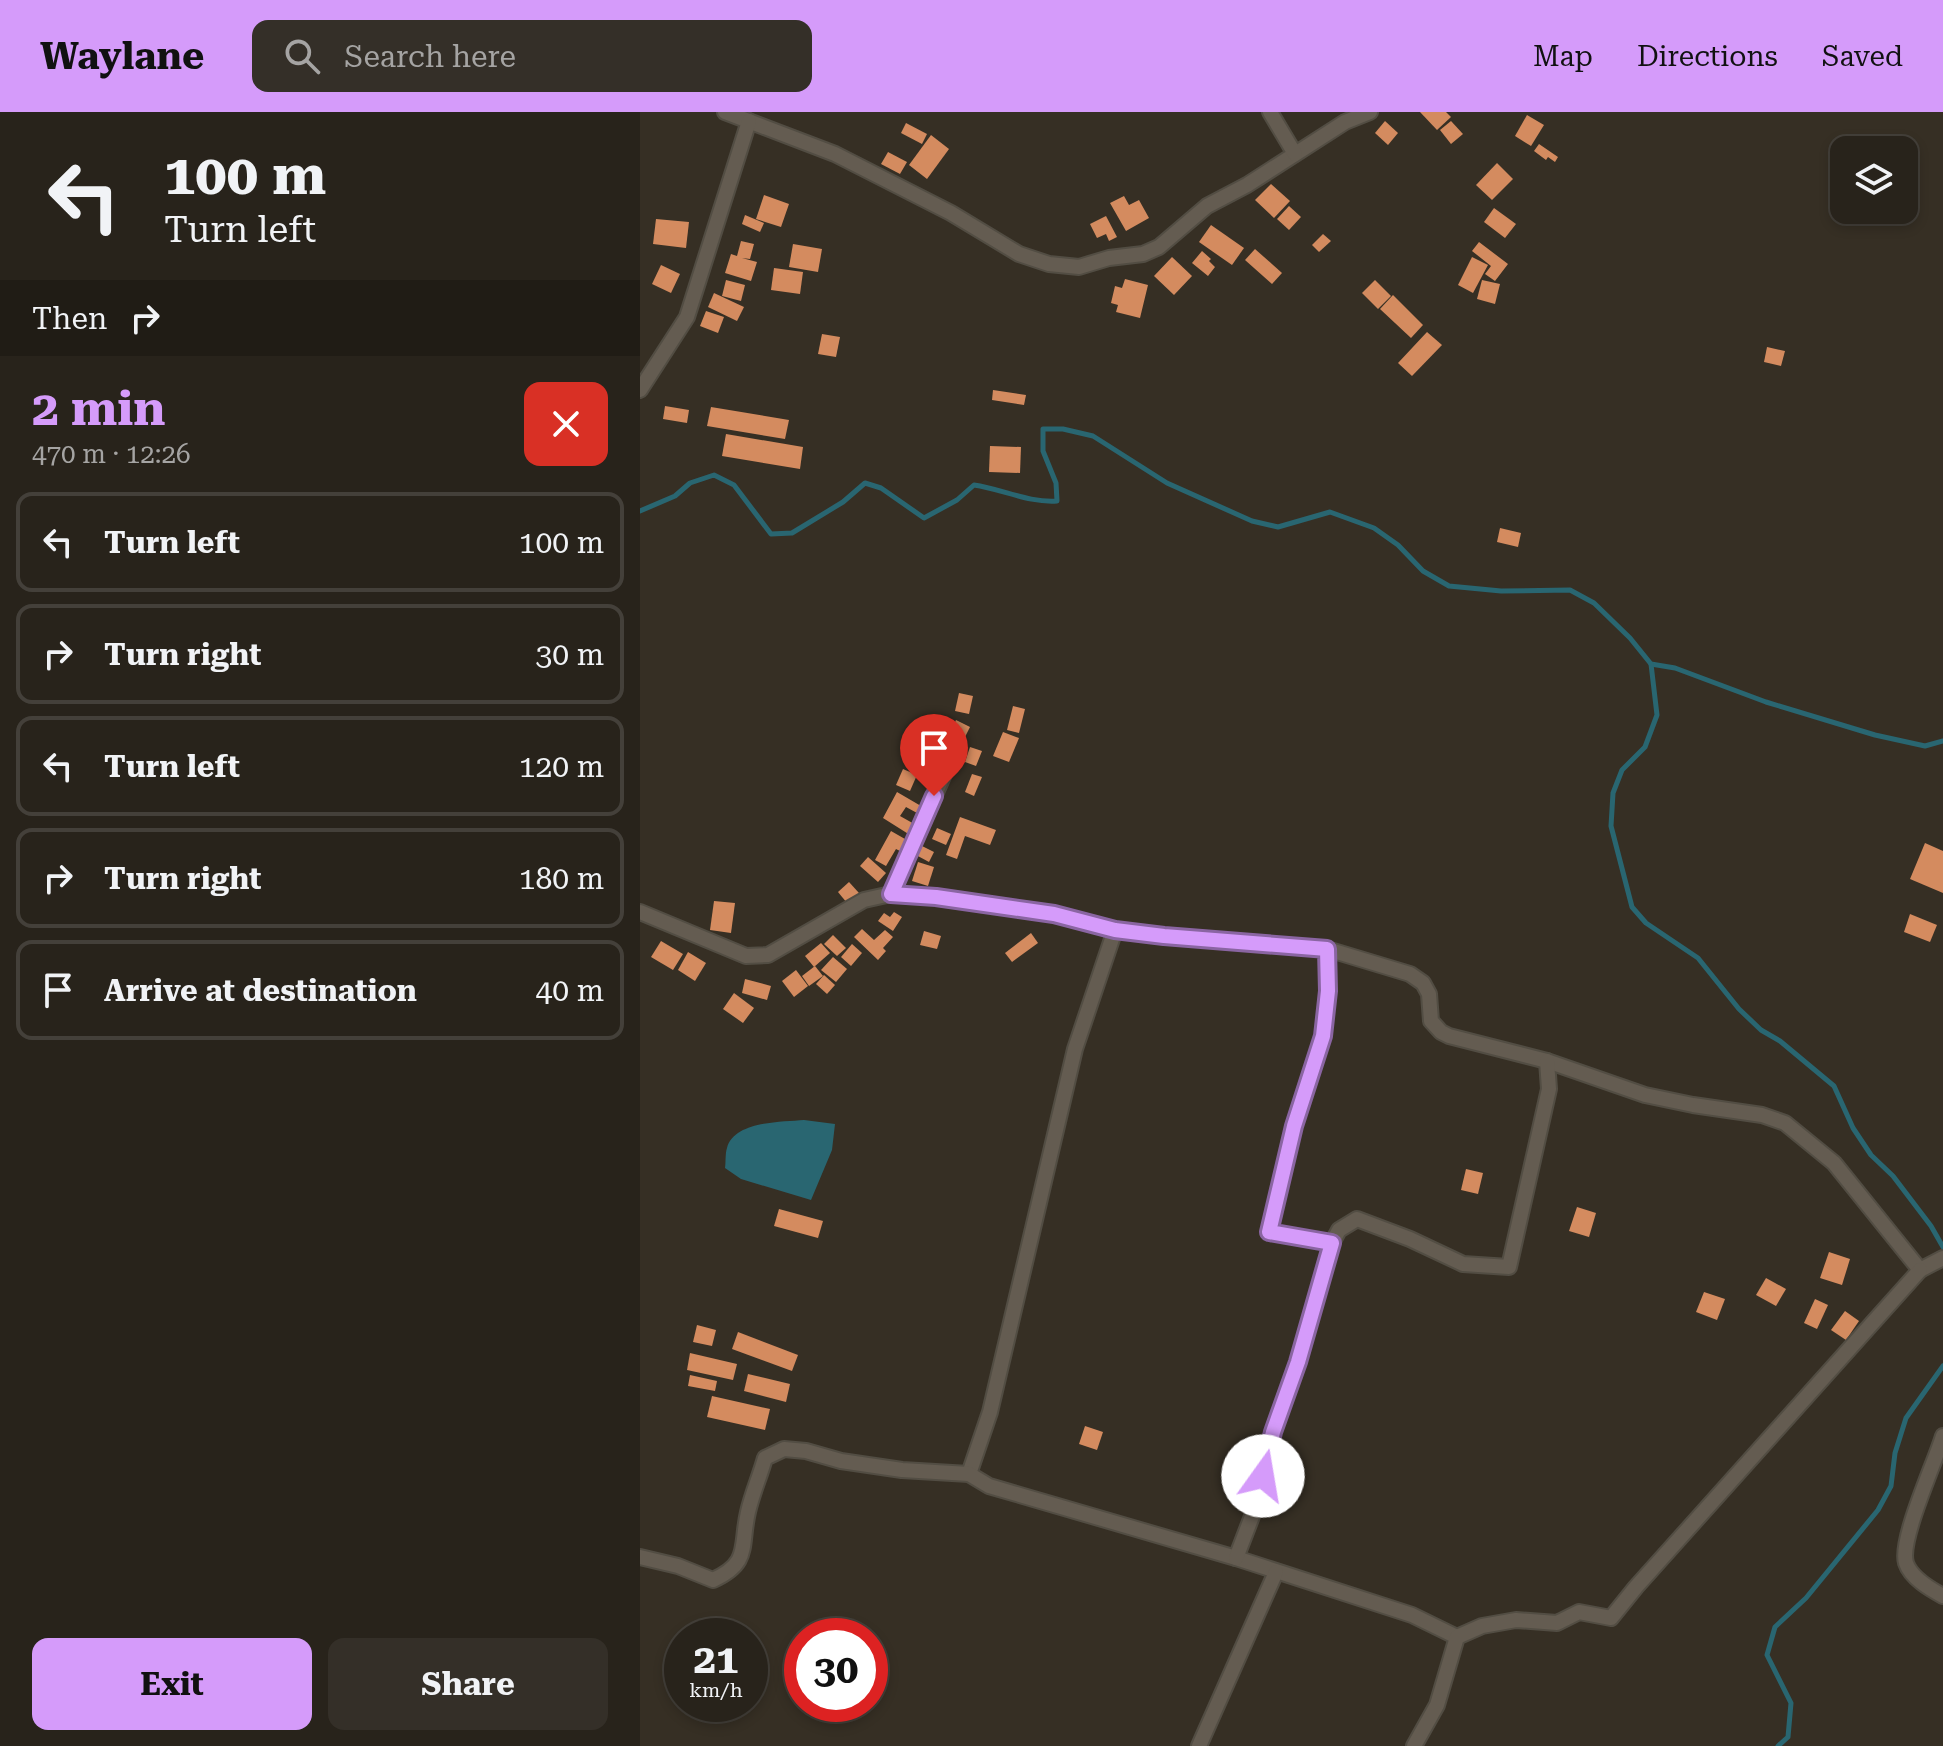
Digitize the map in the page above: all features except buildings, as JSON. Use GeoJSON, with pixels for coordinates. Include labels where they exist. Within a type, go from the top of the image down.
{"type":"FeatureCollection","features":[{"type":"Feature","properties":{"kind":"street"},"geometry":{"type":"LineString","coordinates":[[725,112],[835,154],[951,213],[1019,254],[1049,264],[1079,267],[1109,258],[1143,254],[1159,247],[1207,206],[1247,185],[1345,122],[1370,112]]}},
{"type":"Feature","properties":{"kind":"street"},"geometry":{"type":"LineString","coordinates":[[1270,112],[1295,154]]}},
{"type":"Feature","properties":{"kind":"street"},"geometry":{"type":"LineString","coordinates":[[640,390],[687,317],[749,121]]}},
{"type":"Feature","properties":{"kind":"street"},"geometry":{"type":"LineString","coordinates":[[891,894],[956,747]]}},
{"type":"Feature","properties":{"kind":"street"},"geometry":{"type":"LineString","coordinates":[[640,912],[746,956],[768,955],[864,900],[891,894],[936,897],[1054,914],[1115,930],[1327,949],[1410,974],[1423,983],[1429,994],[1431,1021],[1441,1032],[1547,1061],[1645,1095],[1762,1115],[1785,1123],[1834,1163],[1931,1264],[1611,1618],[1579,1612],[1557,1623],[1516,1620],[1482,1626],[1457,1637],[1412,1615],[1236,1558],[989,1486],[969,1474],[887,1468],[784,1449],[765,1458],[747,1513],[743,1548],[732,1572],[713,1580],[678,1566],[640,1557]]}},
{"type":"Feature","properties":{"kind":"street"},"geometry":{"type":"LineString","coordinates":[[969,1474],[990,1412],[1075,1049],[1115,930]]}},
{"type":"Feature","properties":{"kind":"street"},"geometry":{"type":"LineString","coordinates":[[1327,949],[1328,991],[1323,1036],[1294,1126],[1269,1232],[1332,1243]]}},
{"type":"Feature","properties":{"kind":"street"},"geometry":{"type":"LineString","coordinates":[[1236,1558],[1259,1498],[1273,1432],[1298,1362],[1332,1243],[1339,1230],[1357,1219],[1463,1264],[1509,1267],[1549,1089],[1547,1061]]}},
{"type":"Feature","properties":{"kind":"street"},"geometry":{"type":"LineString","coordinates":[[1943,1436],[1911,1526],[1905,1561],[1920,1581],[1943,1596]]}},
{"type":"Feature","properties":{"kind":"street"},"geometry":{"type":"LineString","coordinates":[[1199,1746],[1276,1572]]}},
{"type":"Feature","properties":{"kind":"street"},"geometry":{"type":"LineString","coordinates":[[1414,1746],[1437,1705],[1457,1637]]}},
{"type":"Feature","properties":{"kind":"water"},"geometry":{"type":"Polygon","coordinates":[[[804,1120],[835,1124],[832,1150],[811,1200],[741,1179],[725,1168],[727,1148],[731,1139],[739,1133],[760,1125],[804,1120]]]}},
{"type":"Feature","properties":{"kind":"waterway"},"geometry":{"type":"LineString","coordinates":[[640,511],[675,496],[690,483],[714,475],[734,485],[771,534],[792,533],[843,502],[865,483],[881,488],[924,518],[957,500],[974,485],[1036,500],[1057,501],[1056,483],[1043,451],[1043,429],[1063,429],[1093,436],[1167,483],[1252,521],[1278,527],[1330,512],[1374,528],[1398,545],[1423,571],[1449,586],[1501,591],[1570,590],[1594,603],[1630,638],[1651,664],[1675,668],[1766,702],[1875,735],[1925,746],[1943,741]]}},
{"type":"Feature","properties":{"kind":"waterway"},"geometry":{"type":"LineString","coordinates":[[1651,664],[1657,715],[1645,747],[1622,770],[1613,793],[1611,826],[1632,907],[1646,923],[1698,958],[1739,1009],[1761,1030],[1780,1041],[1834,1086],[1853,1128],[1871,1155],[1893,1176],[1943,1247]]}},
{"type":"Feature","properties":{"kind":"waterway"},"geometry":{"type":"LineString","coordinates":[[1778,1746],[1788,1737],[1791,1703],[1767,1655],[1775,1627],[1806,1598],[1878,1510],[1891,1486],[1895,1453],[1906,1418],[1943,1366]]}},
{"type":"Feature","properties":{"kind":"route"},"geometry":{"type":"LineString","coordinates":[[934,796],[891,894],[936,897],[1054,914],[1115,930],[1327,949],[1328,991],[1323,1036],[1294,1126],[1269,1232],[1332,1243],[1298,1362],[1273,1432],[1263,1476]]}}]}
